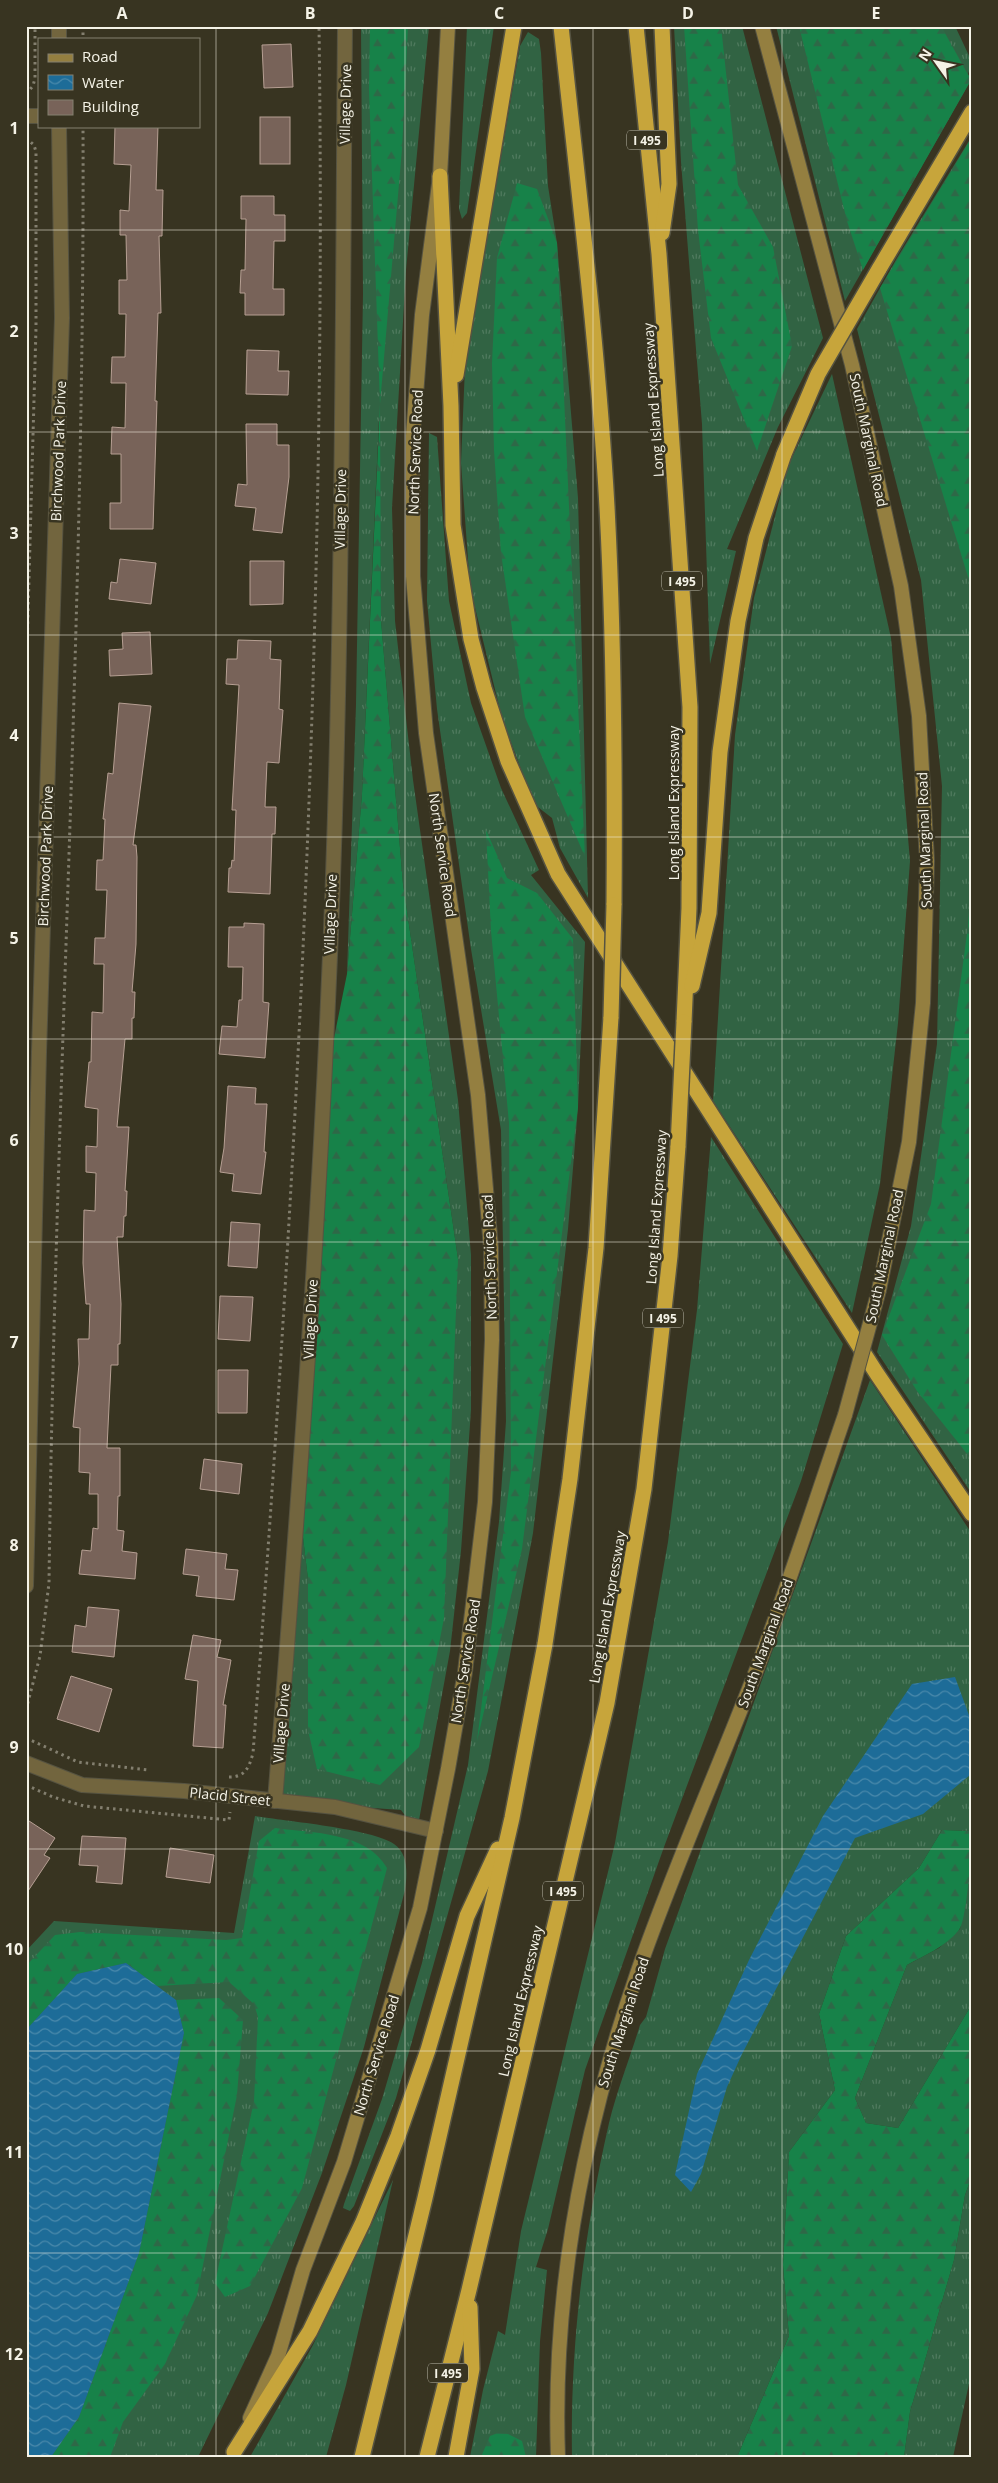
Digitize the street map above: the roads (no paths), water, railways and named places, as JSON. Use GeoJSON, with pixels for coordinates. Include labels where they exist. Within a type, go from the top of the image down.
{"type":"FeatureCollection","features":[{"type":"Feature","properties":{"kind":"highway"},"geometry":{"type":"LineString","coordinates":[[451,406],[514,26]]}},
{"type":"Feature","properties":{"kind":"highway"},"geometry":{"type":"LineString","coordinates":[[362,2457],[425,2198],[512,1818],[545,1644],[570,1480],[596,1248],[611,1017],[614,905],[615,709],[606,504],[588,283],[562,26]]}},
{"type":"Feature","properties":{"kind":"highway","name":"Long Island Expressway"},"geometry":{"type":"LineString","coordinates":[[427,2457],[469,2290],[607,1703],[644,1489],[670,1256],[678,1146],[689,908],[690,707],[659,254],[636,26]]}},
{"type":"Feature","properties":{"kind":"highway"},"geometry":{"type":"LineString","coordinates":[[659,254],[669,184],[662,26]]}},
{"type":"Feature","properties":{"kind":"highway"},"geometry":{"type":"LineString","coordinates":[[684,1022],[709,913],[720,752],[738,621],[756,538],[784,454],[818,374],[972,112]]}},
{"type":"Feature","properties":{"kind":"highway"},"geometry":{"type":"LineString","coordinates":[[440,176],[451,406],[453,525],[471,639],[484,688],[508,761],[558,874],[882,1382],[972,1514]]}},
{"type":"Feature","properties":{"kind":"highway"},"geometry":{"type":"LineString","coordinates":[[233,2454],[310,2331],[363,2222],[398,2136],[428,2050],[467,1916],[512,1818]]}},
{"type":"Feature","properties":{"kind":"highway"},"geometry":{"type":"LineString","coordinates":[[456,2457],[472,2369],[469,2290]]}},
{"type":"Feature","properties":{"kind":"main road","name":"North Service Road"},"geometry":{"type":"LineString","coordinates":[[233,2454],[278,2356],[303,2270],[344,2162],[420,1908],[448,1769],[473,1616],[485,1502],[492,1340],[491,1248],[478,1095],[426,733],[413,576],[414,427],[422,315],[440,176],[448,26]]}},
{"type":"Feature","properties":{"kind":"main road","name":"South Marginal Road"},"geometry":{"type":"LineString","coordinates":[[558,2457],[558,2378],[568,2265],[582,2176],[602,2089],[637,1974],[761,1656],[845,1415],[879,1290],[909,1142],[924,1003],[927,862],[919,716],[901,586],[852,366],[762,26]]}},
{"type":"Feature","properties":{"kind":"street","name":"Village Drive"},"geometry":{"type":"LineString","coordinates":[[275,1801],[298,1504],[323,1092],[337,763],[345,26]]}},
{"type":"Feature","properties":{"kind":"street","name":"Birchwood Park Drive"},"geometry":{"type":"LineString","coordinates":[[26,1586],[33,1052],[62,318],[60,128]]}},
{"type":"Feature","properties":{"kind":"street","name":"Placid Street"},"geometry":{"type":"LineString","coordinates":[[26,1763],[82,1785],[335,1807],[436,1832]]}},
{"type":"Feature","properties":{"kind":"water"},"geometry":{"type":"Polygon","coordinates":[[[955,1677],[970,1718],[970,1775],[923,1814],[855,1838],[742,2054],[727,2087],[701,2174],[691,2192],[675,2175],[697,2074],[749,1960],[823,1816],[912,1684],[955,1677]]]}},
{"type":"Feature","properties":{"kind":"water"},"geometry":{"type":"Polygon","coordinates":[[[126,1963],[176,2000],[184,2033],[139,2253],[79,2417],[51,2457],[26,2457],[26,2030],[77,1974],[126,1963]]]}}]}
